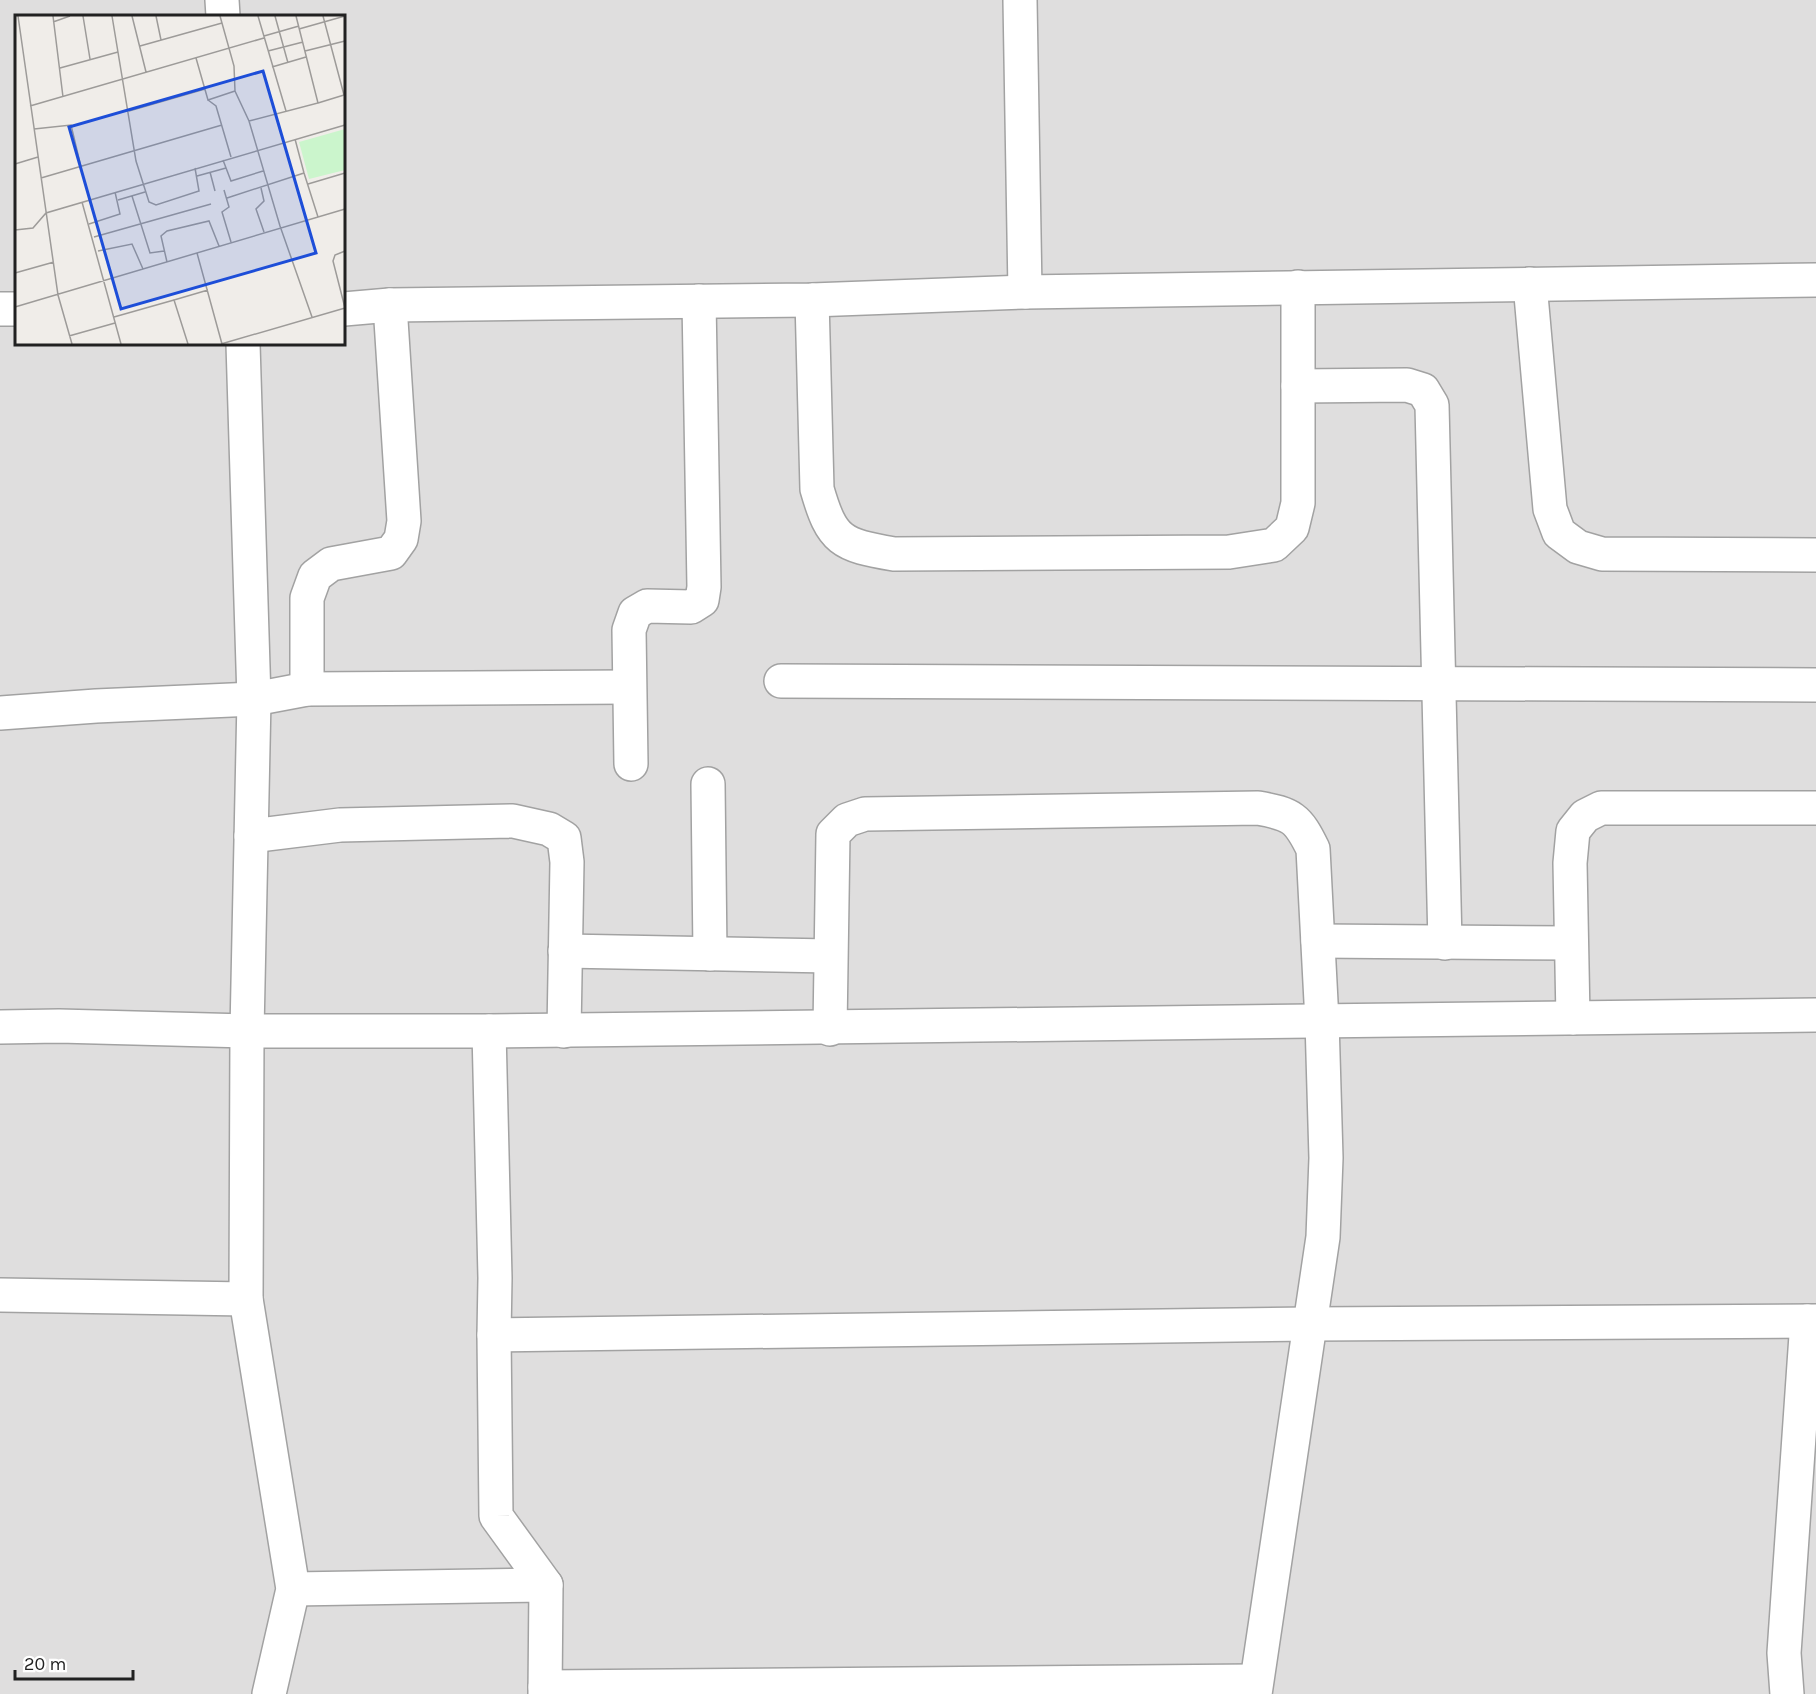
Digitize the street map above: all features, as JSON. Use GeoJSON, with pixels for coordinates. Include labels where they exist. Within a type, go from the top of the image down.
{"type":"FeatureCollection","features":[{"type":"Feature","properties":{"kind":"street"},"geometry":{"type":"LineString","coordinates":[[222,0],[223,15]]}},
{"type":"Feature","properties":{"kind":"street"},"geometry":{"type":"LineString","coordinates":[[1020,0],[1025,292]]}},
{"type":"Feature","properties":{"kind":"street"},"geometry":{"type":"LineString","coordinates":[[345,309],[390,305],[812,300],[1025,292],[1816,280]]}},
{"type":"Feature","properties":{"kind":"street"},"geometry":{"type":"LineString","coordinates":[[1530,284],[1550,509],[1559,532],[1578,547],[1602,554],[1816,555]]}},
{"type":"Feature","properties":{"kind":"street"},"geometry":{"type":"LineString","coordinates":[[812,300],[817,489],[825,518],[839,538],[865,549],[894,554],[1229,552],[1274,545],[1292,528],[1298,503],[1298,287]]}},
{"type":"Feature","properties":{"kind":"street"},"geometry":{"type":"LineString","coordinates":[[631,764],[629,630],[635,613],[647,606],[691,607],[702,600],[704,587],[699,301]]}},
{"type":"Feature","properties":{"kind":"street"},"geometry":{"type":"LineString","coordinates":[[307,689],[307,598],[315,576],[331,564],[392,553],[400,539],[404,521],[390,305]]}},
{"type":"Feature","properties":{"kind":"street"},"geometry":{"type":"LineString","coordinates":[[243,345],[254,699],[247,1031],[246,1299],[293,1589],[269,1694]]}},
{"type":"Feature","properties":{"kind":"street"},"geometry":{"type":"LineString","coordinates":[[1298,386],[1407,385],[1422,390],[1432,405],[1445,943]]}},
{"type":"Feature","properties":{"kind":"street"},"geometry":{"type":"LineString","coordinates":[[781,681],[1816,685]]}},
{"type":"Feature","properties":{"kind":"street"},"geometry":{"type":"LineString","coordinates":[[0,713],[254,699],[307,689],[629,687]]}},
{"type":"Feature","properties":{"kind":"street"},"geometry":{"type":"LineString","coordinates":[[708,784],[710,954]]}},
{"type":"Feature","properties":{"kind":"street"},"geometry":{"type":"LineString","coordinates":[[489,1032],[495,1278],[496,1516],[546,1585],[545,1690],[1256,1688],[1323,1237],[1326,1158],[1322,1021],[1313,849],[1303,828],[1283,812],[1258,808],[865,814],[847,820],[833,834],[830,1029]]}},
{"type":"Feature","properties":{"kind":"street"},"geometry":{"type":"LineString","coordinates":[[1573,1018],[1570,863],[1573,831],[1585,816],[1601,808],[1816,808]]}},
{"type":"Feature","properties":{"kind":"street"},"geometry":{"type":"LineString","coordinates":[[251,836],[351,824],[513,820],[549,829],[564,838],[567,862],[564,1030]]}},
{"type":"Feature","properties":{"kind":"street"},"geometry":{"type":"LineString","coordinates":[[1317,941],[1571,943]]}},
{"type":"Feature","properties":{"kind":"street"},"geometry":{"type":"LineString","coordinates":[[565,951],[830,956]]}},
{"type":"Feature","properties":{"kind":"street"},"geometry":{"type":"LineString","coordinates":[[0,1027],[489,1032],[1816,1015]]}},
{"type":"Feature","properties":{"kind":"street"},"geometry":{"type":"LineString","coordinates":[[0,1294],[246,1299]]}},
{"type":"Feature","properties":{"kind":"street"},"geometry":{"type":"LineString","coordinates":[[494,1335],[1310,1324],[1811,1321],[1784,1653],[1787,1694]]}},
{"type":"Feature","properties":{"kind":"street"},"geometry":{"type":"LineString","coordinates":[[293,1589],[546,1585]]}},
{"type":"Feature","properties":{"kind":"shaded area"},"geometry":{"type":"Polygon","coordinates":[[[0,0],[1816,0],[1816,1694],[0,1694],[0,0]]]}}]}
